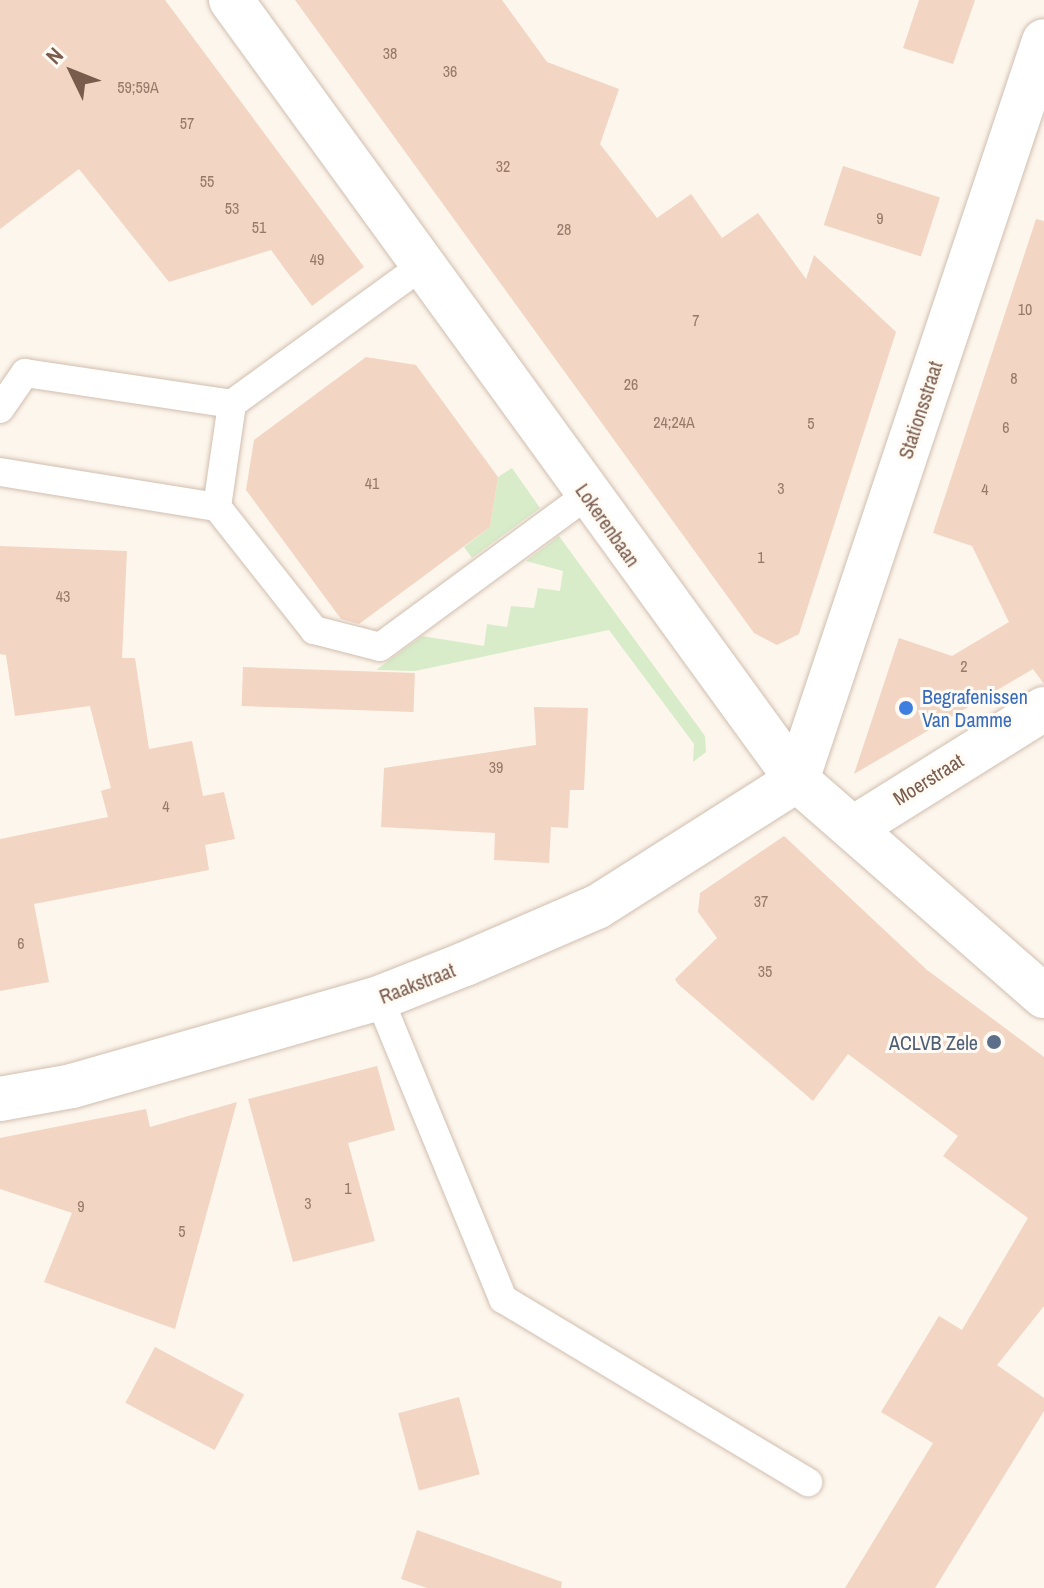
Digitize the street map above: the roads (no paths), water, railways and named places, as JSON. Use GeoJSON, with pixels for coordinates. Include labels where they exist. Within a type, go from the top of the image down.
{"type":"FeatureCollection","features":[{"type":"Feature","properties":{"kind":"street","name":"Lokerenbaan"},"geometry":{"type":"LineString","coordinates":[[231,0],[587,495],[797,780],[855,827],[1044,996]]}},
{"type":"Feature","properties":{"kind":"street","name":"Stationsstraat"},"geometry":{"type":"LineString","coordinates":[[797,780],[1044,41]]}},
{"type":"Feature","properties":{"kind":"street","name":"Moerstraat"},"geometry":{"type":"LineString","coordinates":[[855,827],[1044,709]]}},
{"type":"Feature","properties":{"kind":"street","name":"Raakstraat"},"geometry":{"type":"LineString","coordinates":[[0,1099],[72,1086],[379,998],[597,907],[797,780]]}},
{"type":"Feature","properties":{"kind":"lane"},"geometry":{"type":"LineString","coordinates":[[0,409],[25,373],[232,404],[423,265]]}},
{"type":"Feature","properties":{"kind":"lane"},"geometry":{"type":"LineString","coordinates":[[217,507],[232,404]]}},
{"type":"Feature","properties":{"kind":"lane"},"geometry":{"type":"LineString","coordinates":[[0,472],[217,507],[314,630],[380,647],[587,495]]}},
{"type":"Feature","properties":{"kind":"lane"},"geometry":{"type":"LineString","coordinates":[[379,998],[503,1299],[808,1482]]}},
{"type":"Feature","properties":{"kind":"place","name":"Begrafenissen Van Damme"},"geometry":{"type":"Point","coordinates":[906,708]}},
{"type":"Feature","properties":{"kind":"place","name":"ACLVB Zele"},"geometry":{"type":"Point","coordinates":[994,1042]}}]}
